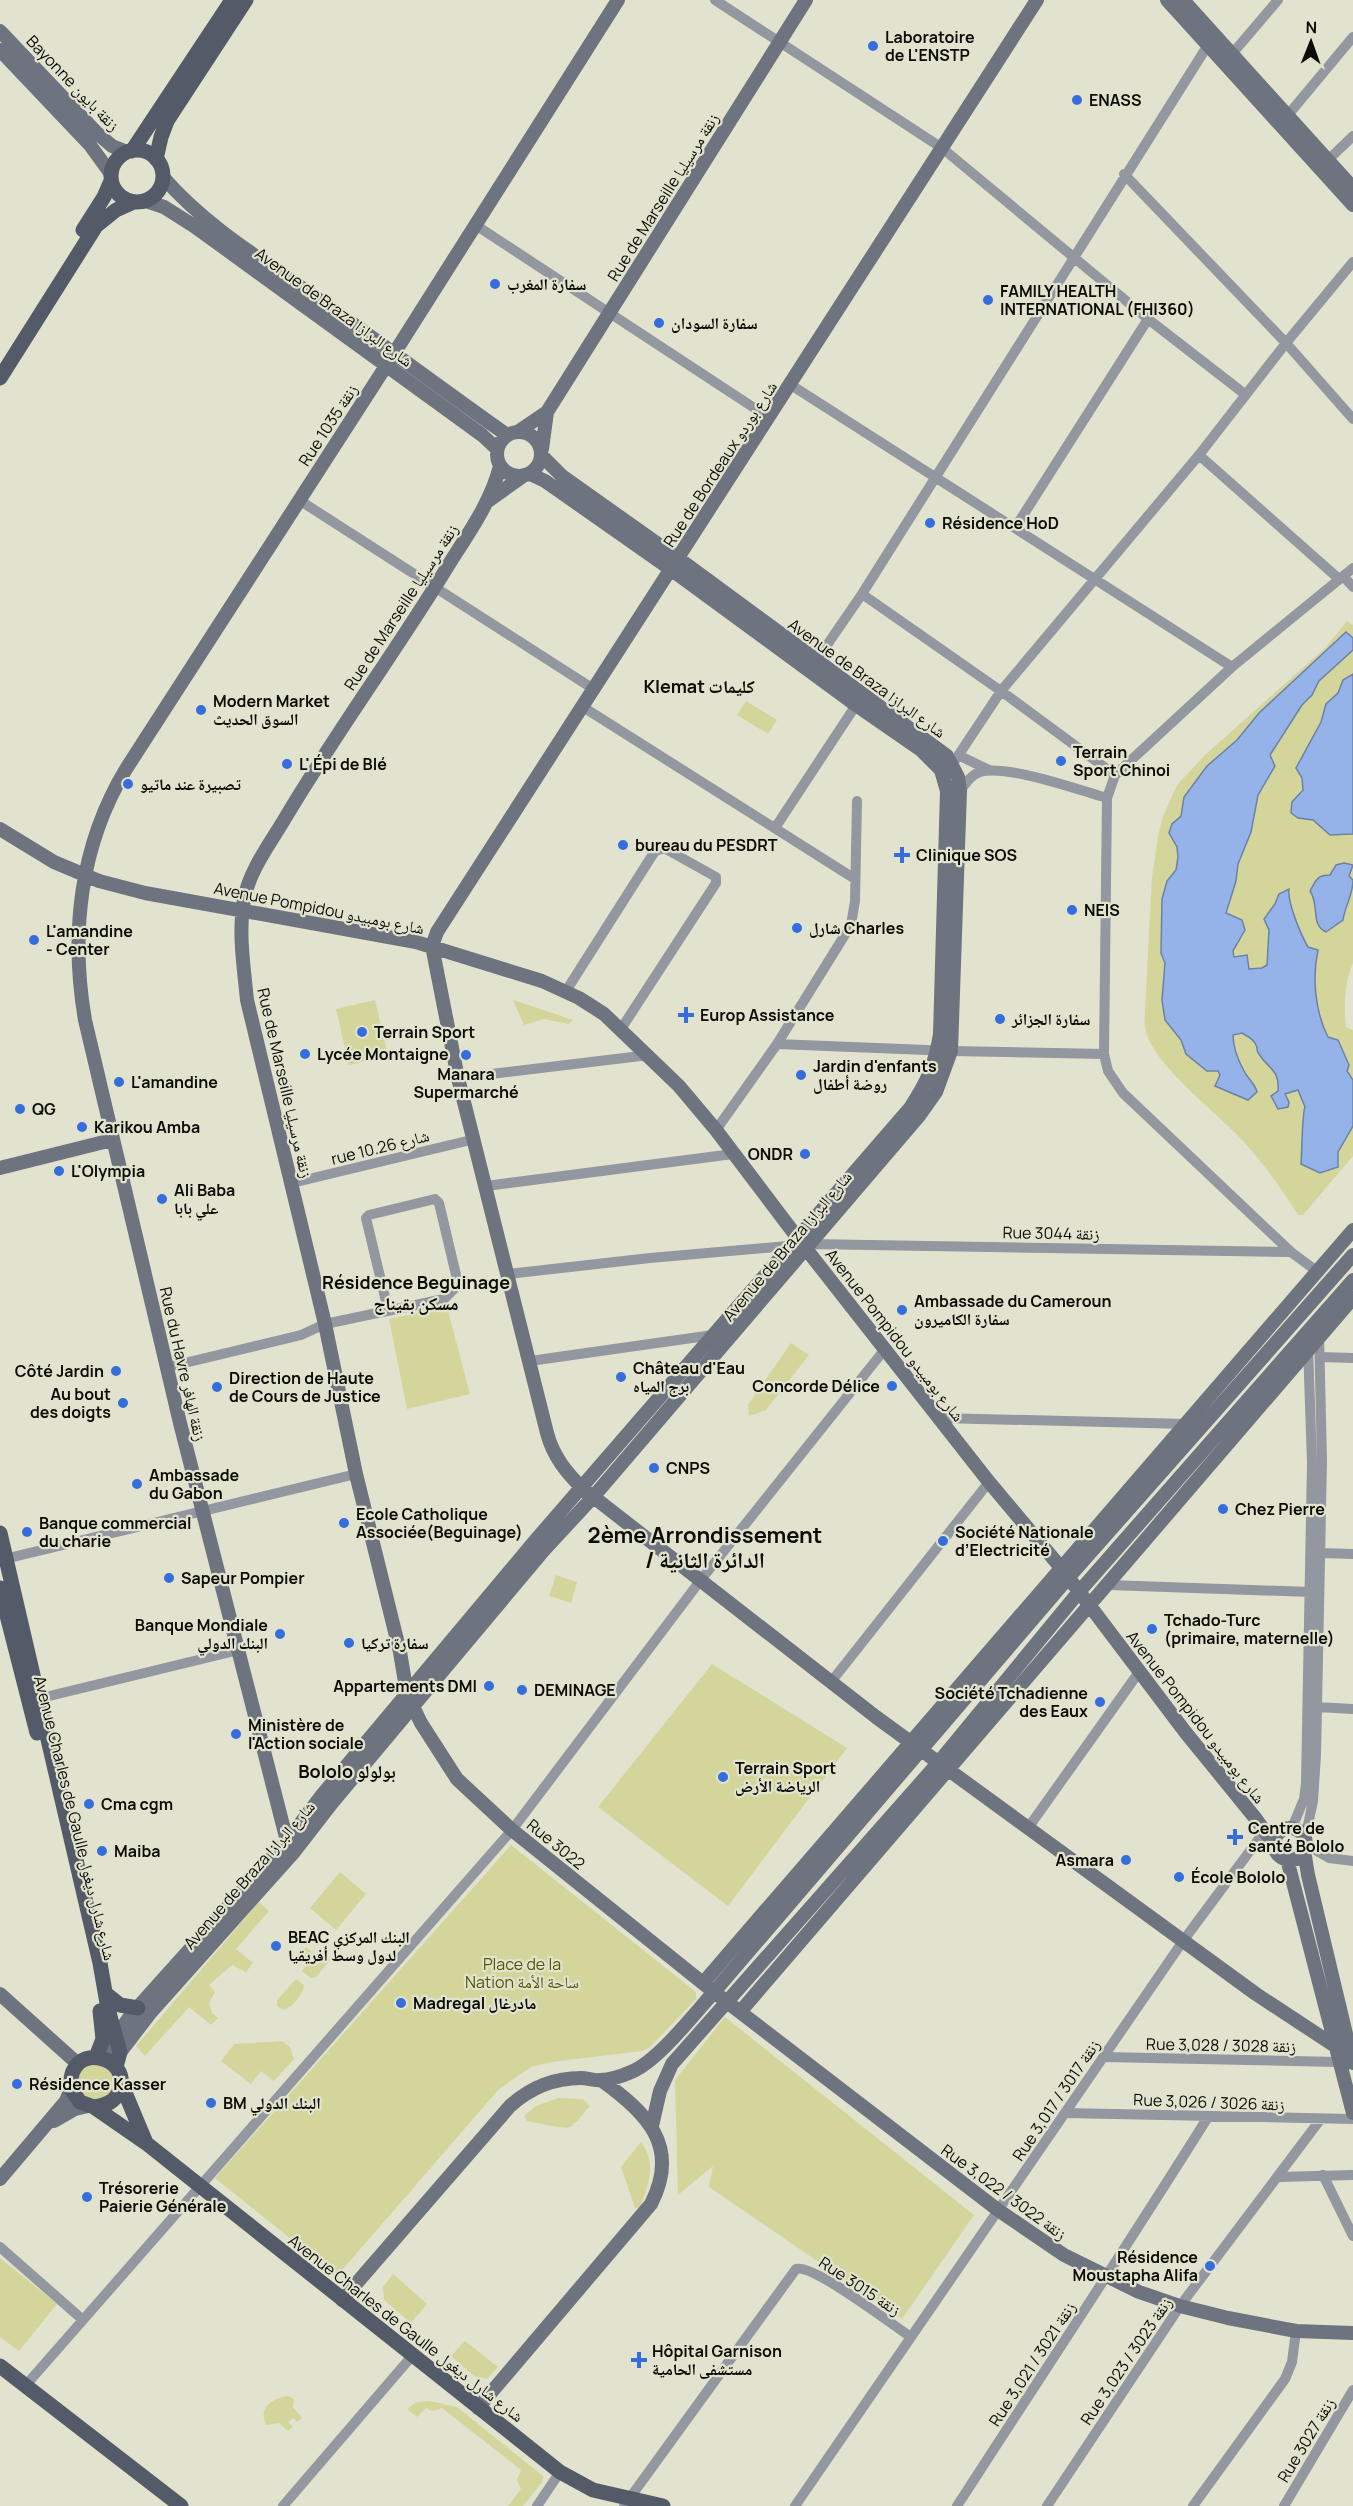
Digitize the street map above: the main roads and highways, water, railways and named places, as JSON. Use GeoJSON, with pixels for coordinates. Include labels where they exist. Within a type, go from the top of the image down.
{"type":"FeatureCollection","features":[{"type":"Feature","properties":{"kind":"main road"},"geometry":{"type":"LineString","coordinates":[[0,359],[98,208],[117,159],[130,151],[232,0]]}},
{"type":"Feature","properties":{"kind":"main road"},"geometry":{"type":"LineString","coordinates":[[156,159],[167,121],[246,0]]}},
{"type":"Feature","properties":{"kind":"main road","name":"Rue 1035 زنقة"},"geometry":{"type":"LineString","coordinates":[[84,876],[94,836],[110,795],[618,0]]}},
{"type":"Feature","properties":{"kind":"main road","name":"Rue de Marseille زنقة مرسيليا"},"geometry":{"type":"LineString","coordinates":[[542,452],[547,412],[806,0]]}},
{"type":"Feature","properties":{"kind":"main road","name":"Rue de Bordeaux شارع بوردو"},"geometry":{"type":"LineString","coordinates":[[432,946],[437,932],[595,690],[1037,0]]}},
{"type":"Feature","properties":{"kind":"main road"},"geometry":{"type":"LineString","coordinates":[[1167,0],[1353,205]]}},
{"type":"Feature","properties":{"kind":"main road"},"geometry":{"type":"LineString","coordinates":[[1183,0],[1353,188]]}},
{"type":"Feature","properties":{"kind":"main road","name":"Bayonne زنقة بايون"},"geometry":{"type":"LineString","coordinates":[[0,31],[5,49],[31,73],[105,141],[130,151]]}},
{"type":"Feature","properties":{"kind":"main road","name":"Bayonne زنقة بايون"},"geometry":{"type":"LineString","coordinates":[[31,73],[90,145],[111,177]]}},
{"type":"Feature","properties":{"kind":"main road"},"geometry":{"type":"LineString","coordinates":[[0,378],[91,234],[106,217],[158,192],[163,177],[156,159],[146,152],[130,151]]}},
{"type":"Feature","properties":{"kind":"main road"},"geometry":{"type":"LineString","coordinates":[[111,177],[121,197],[140,201]]}},
{"type":"Feature","properties":{"kind":"main road","name":"Avenue de Braza شارع البرازا"},"geometry":{"type":"LineString","coordinates":[[163,177],[201,216],[395,352],[476,414],[513,433]]}},
{"type":"Feature","properties":{"kind":"main road","name":"Avenue de Braza شارع البرازا"},"geometry":{"type":"LineString","coordinates":[[140,201],[164,207],[194,226],[497,448]]}},
{"type":"Feature","properties":{"kind":"main road","name":"Rue de Marseille زنقة مرسيليا"},"geometry":{"type":"LineString","coordinates":[[513,433],[547,412]]}},
{"type":"Feature","properties":{"kind":"main road"},"geometry":{"type":"LineString","coordinates":[[513,433],[533,436],[542,452],[540,463],[526,475],[510,474],[500,466],[497,448],[513,433]]}},
{"type":"Feature","properties":{"kind":"main road","name":"Avenue de Braza شارع البرازا"},"geometry":{"type":"LineString","coordinates":[[542,452],[562,476],[856,705],[921,750],[938,765],[952,766]]}},
{"type":"Feature","properties":{"kind":"main road","name":"Rue de Marseille زنقة مرسيليا"},"geometry":{"type":"LineString","coordinates":[[410,1700],[356,1474],[292,1183],[247,1000],[242,956],[243,911],[249,885],[260,861],[298,796],[435,587],[488,501],[500,466]]}},
{"type":"Feature","properties":{"kind":"main road","name":"Rue de Marseille زنقة مرسيليا"},"geometry":{"type":"LineString","coordinates":[[488,501],[526,475]]}},
{"type":"Feature","properties":{"kind":"main road","name":"Avenue de Braza شارع البرازا"},"geometry":{"type":"LineString","coordinates":[[526,475],[545,481],[675,565],[816,661],[940,750],[958,777],[960,791],[944,1051],[936,1092],[919,1116],[713,1335],[588,1492]]}},
{"type":"Feature","properties":{"kind":"main road","name":"Avenue de Braza شارع البرازا"},"geometry":{"type":"LineString","coordinates":[[944,1051],[940,1034],[948,791],[952,766]]}},
{"type":"Feature","properties":{"kind":"main road","name":"Avenue Pompidou شارع بومبيدو"},"geometry":{"type":"LineString","coordinates":[[0,829],[54,862],[84,876],[145,893],[388,936],[432,946],[542,981],[566,991],[604,1014],[679,1086],[716,1130],[801,1244],[989,1482],[1065,1574],[1274,1844]]}},
{"type":"Feature","properties":{"kind":"main road","name":"Rue du Havre زنقة الهافر"},"geometry":{"type":"LineString","coordinates":[[84,876],[78,947],[81,997],[112,1140],[203,1513],[290,1847]]}},
{"type":"Feature","properties":{"kind":"main road"},"geometry":{"type":"LineString","coordinates":[[432,946],[458,1078],[550,1445],[556,1457],[588,1492],[831,1682],[1256,1995],[1335,2046]]}},
{"type":"Feature","properties":{"kind":"main road"},"geometry":{"type":"LineString","coordinates":[[0,1168],[112,1140]]}},
{"type":"Feature","properties":{"kind":"main road"},"geometry":{"type":"LineString","coordinates":[[1065,1574],[1187,1424],[1353,1230]]}},
{"type":"Feature","properties":{"kind":"main road","name":"Avenue de Braza شارع البرازا"},"geometry":{"type":"LineString","coordinates":[[110,2056],[124,2024],[332,1803],[410,1700],[801,1244]]}},
{"type":"Feature","properties":{"kind":"main road"},"geometry":{"type":"LineString","coordinates":[[703,1983],[1065,1574],[1353,1255]]}},
{"type":"Feature","properties":{"kind":"main road"},"geometry":{"type":"LineString","coordinates":[[652,2126],[660,2091],[672,2064],[1109,1585],[1308,1348],[1318,1321],[1353,1280]]}},
{"type":"Feature","properties":{"kind":"main road"},"geometry":{"type":"LineString","coordinates":[[740,2012],[943,1765],[1078,1593],[1312,1334],[1353,1298]]}},
{"type":"Feature","properties":{"kind":"main road","name":"Avenue Charles de Gaulle شارع شارل ديغول"},"geometry":{"type":"LineString","coordinates":[[0,1533],[3,1559],[33,1700],[93,1965],[103,2039],[110,2056]]}},
{"type":"Feature","properties":{"kind":"main road","name":"Avenue Charles de Gaulle شارع شارل ديغول"},"geometry":{"type":"LineString","coordinates":[[0,1588],[33,1700],[106,1994],[110,2056]]}},
{"type":"Feature","properties":{"kind":"main road","name":"Rue 3022"},"geometry":{"type":"LineString","coordinates":[[410,1700],[421,1723],[457,1779],[512,1830],[714,1992]]}},
{"type":"Feature","properties":{"kind":"main road"},"geometry":{"type":"LineString","coordinates":[[342,2300],[521,2095],[534,2088],[563,2080],[582,2078],[600,2080],[633,2072],[655,2055],[714,1992],[915,1745]]}},
{"type":"Feature","properties":{"kind":"main road"},"geometry":{"type":"LineString","coordinates":[[1256,1819],[1286,1829],[1298,1830],[1305,1844],[1308,1875],[1348,2021],[1353,2063]]}},
{"type":"Feature","properties":{"kind":"main road"},"geometry":{"type":"LineString","coordinates":[[1286,1829],[1277,1834],[1274,1844],[1278,1854],[1287,1859],[1297,1858],[1305,1844]]}},
{"type":"Feature","properties":{"kind":"main road"},"geometry":{"type":"LineString","coordinates":[[1287,1859],[1353,2113]]}},
{"type":"Feature","properties":{"kind":"main road","name":"Avenue de Braza شارع البرازا"},"geometry":{"type":"LineString","coordinates":[[110,2056],[151,2012],[258,1882]]}},
{"type":"Feature","properties":{"kind":"main road","name":"Rue 3,022 / زنقة 3022"},"geometry":{"type":"LineString","coordinates":[[714,1992],[998,2210],[1064,2255],[1139,2292],[1180,2306],[1296,2331],[1353,2333]]}},
{"type":"Feature","properties":{"kind":"main road"},"geometry":{"type":"LineString","coordinates":[[0,1994],[78,2064]]}},
{"type":"Feature","properties":{"kind":"main road"},"geometry":{"type":"LineString","coordinates":[[106,1994],[120,2005],[138,2008]]}},
{"type":"Feature","properties":{"kind":"main road"},"geometry":{"type":"LineString","coordinates":[[42,2128],[70,2111],[102,2106],[115,2098],[121,2083],[110,2056],[78,2064],[70,2080],[75,2096],[91,2106]]}},
{"type":"Feature","properties":{"kind":"main road"},"geometry":{"type":"LineString","coordinates":[[478,2408],[651,2204],[660,2186],[663,2163],[652,2126],[627,2099],[600,2080]]}},
{"type":"Feature","properties":{"kind":"main road","name":"Avenue Charles de Gaulle شارع شارل ديغول"},"geometry":{"type":"LineString","coordinates":[[121,2083],[146,2143]]}},
{"type":"Feature","properties":{"kind":"main road"},"geometry":{"type":"LineString","coordinates":[[0,2179],[66,2101],[71,2089]]}},
{"type":"Feature","properties":{"kind":"main road","name":"Avenue Charles de Gaulle شارع شارل ديغول"},"geometry":{"type":"LineString","coordinates":[[91,2106],[146,2143],[560,2472],[593,2490],[627,2502],[663,2506]]}},
{"type":"Feature","properties":{"kind":"main road"},"geometry":{"type":"LineString","coordinates":[[0,2366],[181,2506]]}},
{"type":"Feature","properties":{"kind":"water"},"geometry":{"type":"Polygon","coordinates":[[[1346,632],[1353,638],[1353,650],[1319,681],[1312,695],[1302,705],[1270,755],[1275,766],[1258,795],[1251,832],[1238,864],[1236,881],[1226,913],[1242,920],[1245,930],[1233,951],[1234,957],[1247,955],[1249,969],[1262,968],[1267,965],[1269,930],[1264,919],[1279,894],[1289,889],[1292,910],[1302,935],[1308,947],[1318,950],[1315,983],[1320,1017],[1328,1037],[1338,1040],[1349,1065],[1347,1071],[1353,1080],[1353,1126],[1338,1152],[1338,1167],[1320,1173],[1301,1164],[1305,1107],[1298,1090],[1285,1094],[1289,1102],[1288,1107],[1278,1109],[1271,1096],[1278,1091],[1277,1078],[1273,1070],[1262,1059],[1252,1039],[1242,1033],[1233,1035],[1238,1058],[1257,1092],[1248,1100],[1215,1086],[1220,1075],[1218,1071],[1207,1071],[1186,1054],[1181,1040],[1165,1020],[1162,1000],[1165,963],[1161,953],[1162,899],[1167,881],[1176,870],[1177,847],[1169,833],[1172,824],[1181,816],[1184,797],[1207,766],[1237,740],[1259,713],[1346,632]]]}},
{"type":"Feature","properties":{"kind":"water"},"geometry":{"type":"Polygon","coordinates":[[[1353,674],[1353,834],[1330,835],[1313,820],[1298,818],[1291,813],[1292,802],[1303,790],[1302,778],[1296,768],[1321,722],[1326,704],[1338,693],[1343,680],[1353,674]]]}},
{"type":"Feature","properties":{"kind":"water"},"geometry":{"type":"Polygon","coordinates":[[[1344,863],[1353,865],[1349,876],[1353,880],[1352,891],[1343,920],[1326,932],[1318,925],[1310,891],[1317,879],[1330,875],[1336,865],[1344,863]]]}},
{"type":"Feature","properties":{"kind":"place","name":"Laboratoire de L'ENSTP"},"geometry":{"type":"Point","coordinates":[873,46]}},
{"type":"Feature","properties":{"kind":"place","name":"ENASS"},"geometry":{"type":"Point","coordinates":[1077,100]}},
{"type":"Feature","properties":{"kind":"place","name":"سفارة المغرب"},"geometry":{"type":"Point","coordinates":[495,284]}},
{"type":"Feature","properties":{"kind":"place","name":"FAMILY HEALTH INTERNATIONAL (FHI360)"},"geometry":{"type":"Point","coordinates":[988,300]}},
{"type":"Feature","properties":{"kind":"place","name":"سفارة السودان"},"geometry":{"type":"Point","coordinates":[659,323]}},
{"type":"Feature","properties":{"kind":"place","name":"Résidence HoD"},"geometry":{"type":"Point","coordinates":[930,523]}},
{"type":"Feature","properties":{"kind":"place","name":"Modern Market السوق الحديث"},"geometry":{"type":"Point","coordinates":[201,710]}},
{"type":"Feature","properties":{"kind":"place","name":"Terrain Sport Chinoi"},"geometry":{"type":"Point","coordinates":[1061,761]}},
{"type":"Feature","properties":{"kind":"place","name":"L' Épi de Blé"},"geometry":{"type":"Point","coordinates":[287,764]}},
{"type":"Feature","properties":{"kind":"place","name":"تصبيرة عند ماتيو"},"geometry":{"type":"Point","coordinates":[128,784]}},
{"type":"Feature","properties":{"kind":"place","name":"bureau du PESDRT"},"geometry":{"type":"Point","coordinates":[623,845]}},
{"type":"Feature","properties":{"kind":"place","name":"Clinique SOS"},"geometry":{"type":"Point","coordinates":[902,855]}},
{"type":"Feature","properties":{"kind":"place","name":"NEIS"},"geometry":{"type":"Point","coordinates":[1072,910]}},
{"type":"Feature","properties":{"kind":"place","name":"شارل Charles"},"geometry":{"type":"Point","coordinates":[797,928]}},
{"type":"Feature","properties":{"kind":"place","name":"L'amandine - Center"},"geometry":{"type":"Point","coordinates":[34,940]}},
{"type":"Feature","properties":{"kind":"place","name":"Europ Assistance"},"geometry":{"type":"Point","coordinates":[686,1015]}},
{"type":"Feature","properties":{"kind":"place","name":"سفارة الجزائر"},"geometry":{"type":"Point","coordinates":[1000,1019]}},
{"type":"Feature","properties":{"kind":"place","name":"Terrain Sport"},"geometry":{"type":"Point","coordinates":[362,1032]}},
{"type":"Feature","properties":{"kind":"place","name":"Lycée Montaigne"},"geometry":{"type":"Point","coordinates":[305,1054]}},
{"type":"Feature","properties":{"kind":"place","name":"Manara Supermarché"},"geometry":{"type":"Point","coordinates":[466,1055]}},
{"type":"Feature","properties":{"kind":"place","name":"Jardin d'enfants روضة أطفال"},"geometry":{"type":"Point","coordinates":[801,1075]}},
{"type":"Feature","properties":{"kind":"place","name":"L'amandine"},"geometry":{"type":"Point","coordinates":[119,1082]}},
{"type":"Feature","properties":{"kind":"place","name":"QG"},"geometry":{"type":"Point","coordinates":[20,1109]}},
{"type":"Feature","properties":{"kind":"place","name":"Karikou Amba"},"geometry":{"type":"Point","coordinates":[82,1127]}},
{"type":"Feature","properties":{"kind":"place","name":"ONDR"},"geometry":{"type":"Point","coordinates":[805,1154]}},
{"type":"Feature","properties":{"kind":"place","name":"L'Olympia"},"geometry":{"type":"Point","coordinates":[59,1171]}},
{"type":"Feature","properties":{"kind":"place","name":"Ali Baba علي بابا"},"geometry":{"type":"Point","coordinates":[162,1199]}},
{"type":"Feature","properties":{"kind":"place","name":"Ambassade du Cameroun سفارة الكاميرون"},"geometry":{"type":"Point","coordinates":[902,1310]}},
{"type":"Feature","properties":{"kind":"place","name":"Côté Jardin"},"geometry":{"type":"Point","coordinates":[116,1371]}},
{"type":"Feature","properties":{"kind":"place","name":"Château d'Eau برج المياه"},"geometry":{"type":"Point","coordinates":[621,1377]}},
{"type":"Feature","properties":{"kind":"place","name":"Concorde Délice"},"geometry":{"type":"Point","coordinates":[892,1386]}},
{"type":"Feature","properties":{"kind":"place","name":"Direction de Haute de Cours de Justice"},"geometry":{"type":"Point","coordinates":[217,1387]}},
{"type":"Feature","properties":{"kind":"place","name":"Au bout des doigts"},"geometry":{"type":"Point","coordinates":[123,1403]}},
{"type":"Feature","properties":{"kind":"place","name":"CNPS"},"geometry":{"type":"Point","coordinates":[654,1468]}},
{"type":"Feature","properties":{"kind":"place","name":"Ambassade du Gabon"},"geometry":{"type":"Point","coordinates":[137,1484]}},
{"type":"Feature","properties":{"kind":"place","name":"Chez Pierre"},"geometry":{"type":"Point","coordinates":[1223,1509]}},
{"type":"Feature","properties":{"kind":"place","name":"Ecole Catholique Associée(Beguinage)"},"geometry":{"type":"Point","coordinates":[344,1523]}},
{"type":"Feature","properties":{"kind":"place","name":"Banque commercial du charie"},"geometry":{"type":"Point","coordinates":[27,1532]}},
{"type":"Feature","properties":{"kind":"place","name":"Société Nationale d’Electricité"},"geometry":{"type":"Point","coordinates":[943,1541]}},
{"type":"Feature","properties":{"kind":"place","name":"Sapeur Pompier"},"geometry":{"type":"Point","coordinates":[169,1578]}},
{"type":"Feature","properties":{"kind":"place","name":"Tchado-Turc (primaire, maternelle)"},"geometry":{"type":"Point","coordinates":[1152,1629]}},
{"type":"Feature","properties":{"kind":"place","name":"Banque Mondiale البنك الدولي"},"geometry":{"type":"Point","coordinates":[280,1634]}},
{"type":"Feature","properties":{"kind":"place","name":"سفارة تركيا"},"geometry":{"type":"Point","coordinates":[349,1643]}},
{"type":"Feature","properties":{"kind":"place","name":"Appartements DMI"},"geometry":{"type":"Point","coordinates":[489,1686]}},
{"type":"Feature","properties":{"kind":"place","name":"DEMINAGE"},"geometry":{"type":"Point","coordinates":[522,1690]}},
{"type":"Feature","properties":{"kind":"place","name":"Société Tchadienne des Eaux"},"geometry":{"type":"Point","coordinates":[1100,1702]}},
{"type":"Feature","properties":{"kind":"place","name":"Ministère de l'Action sociale"},"geometry":{"type":"Point","coordinates":[236,1734]}},
{"type":"Feature","properties":{"kind":"place","name":"Terrain Sport الرياضة الأرض"},"geometry":{"type":"Point","coordinates":[723,1777]}},
{"type":"Feature","properties":{"kind":"place","name":"Cma cgm"},"geometry":{"type":"Point","coordinates":[89,1804]}},
{"type":"Feature","properties":{"kind":"place","name":"Centre de santé Bololo"},"geometry":{"type":"Point","coordinates":[1235,1837]}},
{"type":"Feature","properties":{"kind":"place","name":"Maiba"},"geometry":{"type":"Point","coordinates":[102,1851]}},
{"type":"Feature","properties":{"kind":"place","name":"Asmara"},"geometry":{"type":"Point","coordinates":[1126,1860]}},
{"type":"Feature","properties":{"kind":"place","name":"École Bololo"},"geometry":{"type":"Point","coordinates":[1179,1877]}},
{"type":"Feature","properties":{"kind":"place","name":"BEAC البنك المركزي لدول وسط أفريقيا"},"geometry":{"type":"Point","coordinates":[276,1946]}},
{"type":"Feature","properties":{"kind":"place","name":"Madregal مادرغال"},"geometry":{"type":"Point","coordinates":[401,2003]}},
{"type":"Feature","properties":{"kind":"place","name":"Résidence Kasser"},"geometry":{"type":"Point","coordinates":[17,2084]}},
{"type":"Feature","properties":{"kind":"place","name":"BM البنك الدولي"},"geometry":{"type":"Point","coordinates":[211,2103]}},
{"type":"Feature","properties":{"kind":"place","name":"Trésorerie Paierie Générale"},"geometry":{"type":"Point","coordinates":[87,2197]}},
{"type":"Feature","properties":{"kind":"place","name":"Résidence Moustapha Alifa"},"geometry":{"type":"Point","coordinates":[1210,2266]}},
{"type":"Feature","properties":{"kind":"place","name":"Hôpital Garnison مستشفى الحامية"},"geometry":{"type":"Point","coordinates":[639,2360]}},
{"type":"Feature","properties":{"kind":"district","name":"Klemat كليمات"},"geometry":{"type":"Point","coordinates":[699,687]}},
{"type":"Feature","properties":{"kind":"district","name":"Résidence Beguinage مسكن بقيناج"},"geometry":{"type":"Point","coordinates":[416,1293]}},
{"type":"Feature","properties":{"kind":"district","name":"2ème Arrondissement / الدائرة الثانية"},"geometry":{"type":"Point","coordinates":[705,1548]}},
{"type":"Feature","properties":{"kind":"district","name":"Bololo بولولو"},"geometry":{"type":"Point","coordinates":[347,1772]}},
{"type":"Feature","properties":{"kind":"park label","name":"Place de la Nation ساحة الأمة"},"geometry":{"type":"Point","coordinates":[522,1973]}}]}
